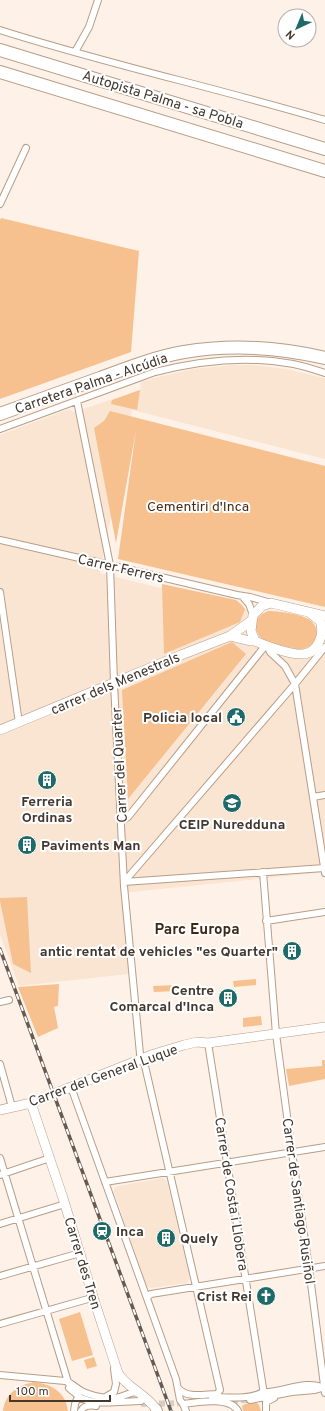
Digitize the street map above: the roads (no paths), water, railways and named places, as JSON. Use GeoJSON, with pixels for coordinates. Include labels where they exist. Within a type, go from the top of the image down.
{"type":"FeatureCollection","features":[{"type":"Feature","properties":{"kind":"highway","name":"Autopista Palma - sa Pobla"},"geometry":{"type":"LineString","coordinates":[[0,50],[325,149]]}},
{"type":"Feature","properties":{"kind":"highway","name":"Autopista Palma - sa Pobla"},"geometry":{"type":"LineString","coordinates":[[0,72],[325,171]]}},
{"type":"Feature","properties":{"kind":"highway","name":"Carretera Palma - Alcúdia"},"geometry":{"type":"LineString","coordinates":[[0,406],[144,354],[186,344],[248,339],[284,342],[325,350]]}},
{"type":"Feature","properties":{"kind":"highway","name":"Carretera Palma - Alcúdia"},"geometry":{"type":"LineString","coordinates":[[0,414],[152,359],[183,352],[228,347],[252,347],[283,350],[325,358]]}},
{"type":"Feature","properties":{"kind":"main road"},"geometry":{"type":"LineString","coordinates":[[255,641],[251,631],[252,618],[262,606],[271,603],[325,616]]}},
{"type":"Feature","properties":{"kind":"main road"},"geometry":{"type":"LineString","coordinates":[[230,636],[303,654],[311,652],[322,643],[323,633],[320,621],[310,613]]}},
{"type":"Feature","properties":{"kind":"main road","name":"carrer dels Menestrals"},"geometry":{"type":"LineString","coordinates":[[0,730],[230,636],[252,618]]}},
{"type":"Feature","properties":{"kind":"main road","name":"Carrer del General Luque"},"geometry":{"type":"LineString","coordinates":[[0,1110],[31,1103],[184,1044],[197,1042],[208,1043],[325,1027]]}},
{"type":"Feature","properties":{"kind":"main road","name":"Carrer des Tren"},"geometry":{"type":"LineString","coordinates":[[31,1103],[65,1204],[113,1361],[120,1378],[140,1399],[149,1400],[157,1410]]}},
{"type":"Feature","properties":{"kind":"street"},"geometry":{"type":"LineString","coordinates":[[75,52],[89,27],[98,0]]}},
{"type":"Feature","properties":{"kind":"street"},"geometry":{"type":"LineString","coordinates":[[0,30],[147,73],[325,120]]}},
{"type":"Feature","properties":{"kind":"street"},"geometry":{"type":"LineString","coordinates":[[0,204],[26,148]]}},
{"type":"Feature","properties":{"kind":"street"},"geometry":{"type":"LineString","coordinates":[[0,429],[155,372],[176,367],[213,361],[262,361],[293,364],[325,372]]}},
{"type":"Feature","properties":{"kind":"street","name":"Carrer del Quarter"},"geometry":{"type":"LineString","coordinates":[[77,401],[110,565],[114,683],[122,818],[124,882],[140,1054],[220,1390],[217,1394],[188,1394],[181,1392],[178,1388]]}},
{"type":"Feature","properties":{"kind":"street","name":"Carrer Ferrers"},"geometry":{"type":"LineString","coordinates":[[0,540],[242,596],[250,596],[271,603]]}},
{"type":"Feature","properties":{"kind":"street"},"geometry":{"type":"LineString","coordinates":[[0,592],[19,723]]}},
{"type":"Feature","properties":{"kind":"street"},"geometry":{"type":"LineString","coordinates":[[242,596],[249,604],[252,618]]}},
{"type":"Feature","properties":{"kind":"street"},"geometry":{"type":"LineString","coordinates":[[124,882],[295,684],[313,662],[317,650],[322,643]]}},
{"type":"Feature","properties":{"kind":"street"},"geometry":{"type":"LineString","coordinates":[[122,818],[126,818],[266,646],[270,652],[285,666],[295,684],[325,871],[263,872],[124,882]]}},
{"type":"Feature","properties":{"kind":"street"},"geometry":{"type":"LineString","coordinates":[[313,797],[325,795]]}},
{"type":"Feature","properties":{"kind":"street","name":"Carrer de Santiago Rusiñol"},"geometry":{"type":"LineString","coordinates":[[263,872],[276,1034],[325,1389]]}},
{"type":"Feature","properties":{"kind":"street"},"geometry":{"type":"LineString","coordinates":[[266,921],[325,912]]}},
{"type":"Feature","properties":{"kind":"street"},"geometry":{"type":"LineString","coordinates":[[0,1002],[9,1000]]}},
{"type":"Feature","properties":{"kind":"street","name":"Carrer de Costa i Llobera"},"geometry":{"type":"LineString","coordinates":[[208,1043],[263,1392]]}},
{"type":"Feature","properties":{"kind":"street"},"geometry":{"type":"LineString","coordinates":[[0,1064],[3,1082],[12,1107]]}},
{"type":"Feature","properties":{"kind":"street"},"geometry":{"type":"LineString","coordinates":[[71,1087],[147,1297],[178,1388],[180,1400],[224,1401],[236,1407],[241,1397]]}},
{"type":"Feature","properties":{"kind":"street"},"geometry":{"type":"LineString","coordinates":[[105,1182],[325,1147]]}},
{"type":"Feature","properties":{"kind":"street"},"geometry":{"type":"LineString","coordinates":[[0,1158],[2,1174],[19,1219],[48,1311],[68,1382],[72,1390]]}},
{"type":"Feature","properties":{"kind":"street"},"geometry":{"type":"LineString","coordinates":[[2,1174],[50,1158]]}},
{"type":"Feature","properties":{"kind":"street"},"geometry":{"type":"LineString","coordinates":[[0,1224],[65,1204]]}},
{"type":"Feature","properties":{"kind":"street"},"geometry":{"type":"LineString","coordinates":[[0,1276],[80,1253]]}},
{"type":"Feature","properties":{"kind":"street"},"geometry":{"type":"LineString","coordinates":[[147,1297],[150,1294],[325,1266]]}},
{"type":"Feature","properties":{"kind":"street"},"geometry":{"type":"LineString","coordinates":[[0,1324],[88,1299],[92,1295]]}},
{"type":"Feature","properties":{"kind":"street"},"geometry":{"type":"LineString","coordinates":[[103,1396],[111,1394],[116,1388],[113,1361]]}},
{"type":"Feature","properties":{"kind":"street"},"geometry":{"type":"LineString","coordinates":[[0,1375],[60,1380],[68,1382],[82,1392],[95,1396],[117,1397],[133,1392],[140,1399]]}},
{"type":"Feature","properties":{"kind":"street"},"geometry":{"type":"LineString","coordinates":[[60,1380],[83,1399]]}},
{"type":"Feature","properties":{"kind":"street"},"geometry":{"type":"LineString","coordinates":[[185,1401],[241,1397],[263,1392],[316,1385],[325,1389]]}},
{"type":"Feature","properties":{"kind":"street"},"geometry":{"type":"LineString","coordinates":[[250,1400],[292,1392],[325,1389]]}},
{"type":"Feature","properties":{"kind":"street"},"geometry":{"type":"LineString","coordinates":[[266,1411],[266,1404],[268,1400],[308,1393],[315,1390]]}},
{"type":"Feature","properties":{"kind":"street"},"geometry":{"type":"LineString","coordinates":[[77,1399],[98,1402],[140,1399],[91,1405],[83,1407],[79,1411],[76,1401],[77,1399]]}},
{"type":"Feature","properties":{"kind":"street"},"geometry":{"type":"LineString","coordinates":[[185,1401],[186,1411]]}},
{"type":"Feature","properties":{"kind":"tunnel"},"geometry":{"type":"LineString","coordinates":[[223,1401],[250,1400]]}},
{"type":"Feature","properties":{"kind":"tunnel"},"geometry":{"type":"LineString","coordinates":[[141,1404],[186,1403]]}},
{"type":"Feature","properties":{"kind":"railway"},"geometry":{"type":"LineString","coordinates":[[0,949],[171,1411]]}},
{"type":"Feature","properties":{"kind":"place","name":"Policia local"},"geometry":{"type":"Point","coordinates":[236,717]}},
{"type":"Feature","properties":{"kind":"place","name":"Ferreria Ordinas"},"geometry":{"type":"Point","coordinates":[47,780]}},
{"type":"Feature","properties":{"kind":"place","name":"CEIP Nuredduna"},"geometry":{"type":"Point","coordinates":[232,803]}},
{"type":"Feature","properties":{"kind":"place","name":"Paviments Man"},"geometry":{"type":"Point","coordinates":[27,845]}},
{"type":"Feature","properties":{"kind":"place","name":"antic rentat de vehicles \"es Quarter\""},"geometry":{"type":"Point","coordinates":[292,951]}},
{"type":"Feature","properties":{"kind":"place","name":"Centre Comarcal d'Inca"},"geometry":{"type":"Point","coordinates":[228,998]}},
{"type":"Feature","properties":{"kind":"place","name":"Inca"},"geometry":{"type":"Point","coordinates":[102,1231]}},
{"type":"Feature","properties":{"kind":"place","name":"Quely"},"geometry":{"type":"Point","coordinates":[166,1238]}},
{"type":"Feature","properties":{"kind":"place","name":"Crist Rei"},"geometry":{"type":"Point","coordinates":[266,1296]}},
{"type":"Feature","properties":{"kind":"district","name":"Parc Europa"},"geometry":{"type":"Point","coordinates":[197,929]}},
{"type":"Feature","properties":{"kind":"park label","name":"Cementiri d'Inca"},"geometry":{"type":"Point","coordinates":[198,506]}}]}
